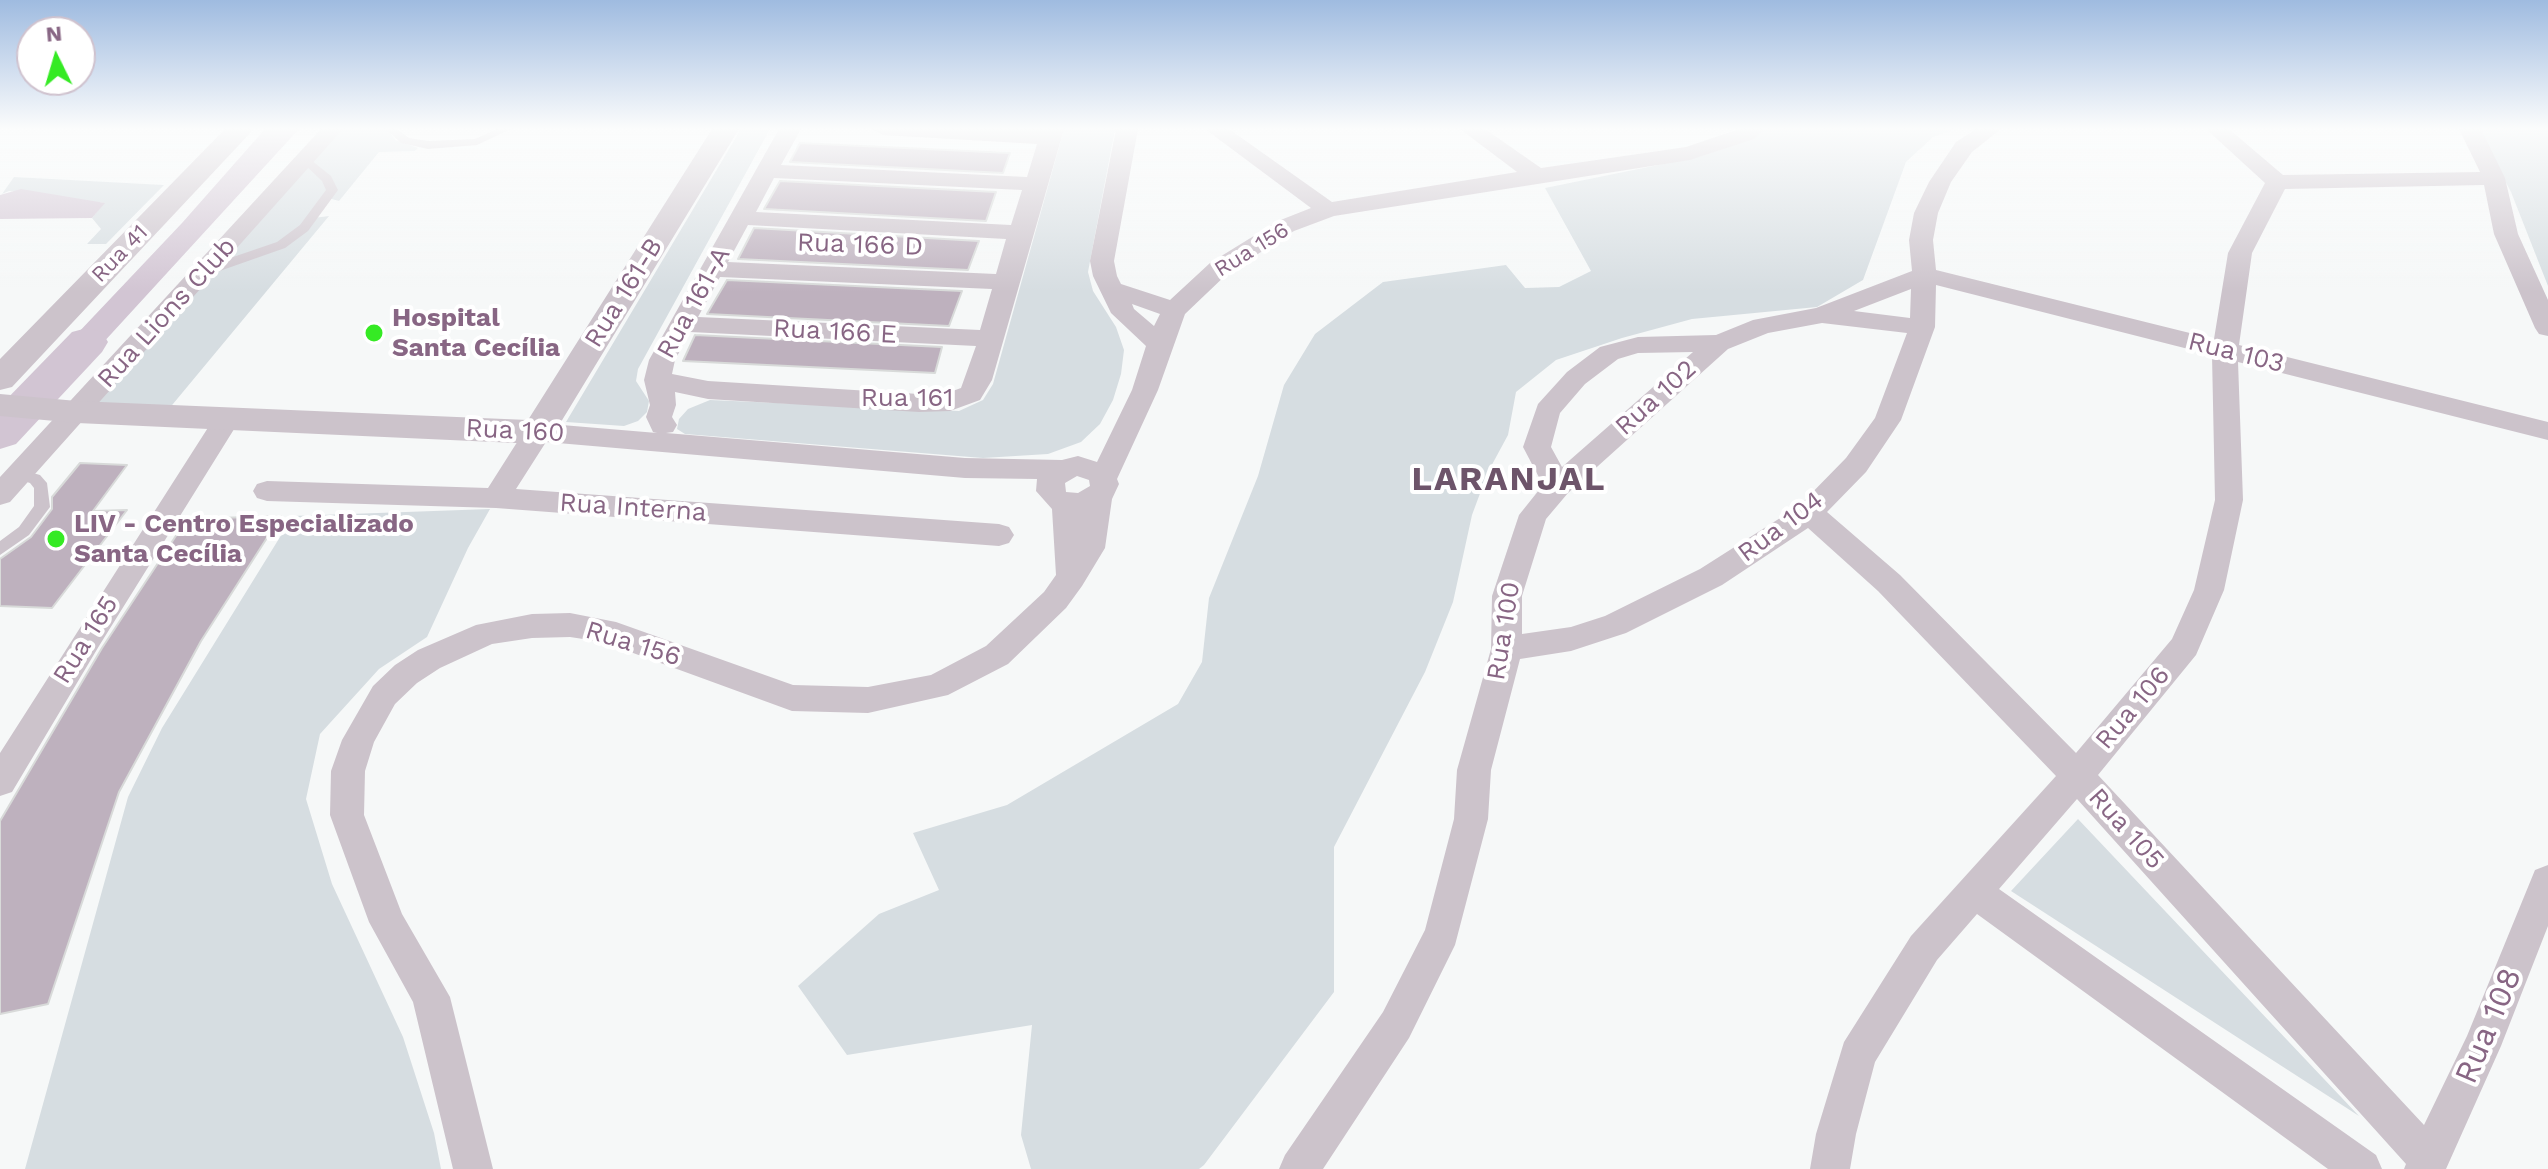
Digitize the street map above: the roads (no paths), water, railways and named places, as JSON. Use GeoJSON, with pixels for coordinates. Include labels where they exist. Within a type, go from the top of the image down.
{"type":"FeatureCollection","features":[{"type":"Feature","properties":{"kind":"street","name":"Rua 41"},"geometry":{"type":"LineString","coordinates":[[0,379],[188,184]]}},
{"type":"Feature","properties":{"kind":"street","name":"Rua Lions Club"},"geometry":{"type":"LineString","coordinates":[[0,495],[71,412],[285,184]]}},
{"type":"Feature","properties":{"kind":"street","name":"Rua 161-B"},"geometry":{"type":"LineString","coordinates":[[496,498],[691,184]]}},
{"type":"Feature","properties":{"kind":"street","name":"Rua 161-A"},"geometry":{"type":"LineString","coordinates":[[658,433],[663,405],[657,380],[662,360],[761,184]]}},
{"type":"Feature","properties":{"kind":"street"},"geometry":{"type":"LineString","coordinates":[[1025,184],[1034,184]]}},
{"type":"Feature","properties":{"kind":"street","name":"Rua 161"},"geometry":{"type":"LineString","coordinates":[[657,380],[708,390],[950,402],[963,399],[976,388],[1034,184]]}},
{"type":"Feature","properties":{"kind":"street"},"geometry":{"type":"LineString","coordinates":[[1117,184],[1102,261],[1111,289],[1124,313],[1159,344]]}},
{"type":"Feature","properties":{"kind":"street"},"geometry":{"type":"LineString","coordinates":[[1291,184],[1328,210]]}},
{"type":"Feature","properties":{"kind":"street","name":"Rua 156"},"geometry":{"type":"LineString","coordinates":[[473,1169],[431,997],[387,922],[347,815],[348,771],[358,740],[384,695],[406,674],[429,659],[487,633],[532,626],[570,625],[605,630],[792,698],[868,700],[937,686],[997,655],[1055,600],[1071,578],[1076,484],[1125,435],[1174,310],[1219,268],[1286,226],[1328,210],[1381,199],[1492,184]]}},
{"type":"Feature","properties":{"kind":"street"},"geometry":{"type":"LineString","coordinates":[[1558,486],[1537,447],[1547,410],[1576,378],[1609,353],[1638,345],[1719,343],[1762,326],[1821,315],[1924,275],[1921,240],[1926,213],[1939,184]]}},
{"type":"Feature","properties":{"kind":"street","name":"Rua 106"},"geometry":{"type":"LineString","coordinates":[[1830,1169],[1836,1134],[1858,1055],[1924,948],[2077,776],[2185,646],[2209,590],[2229,500],[2225,351],[2240,253],[2276,184]]}},
{"type":"Feature","properties":{"kind":"street"},"geometry":{"type":"LineString","coordinates":[[2495,184],[2506,234],[2548,328]]}},
{"type":"Feature","properties":{"kind":"street"},"geometry":{"type":"LineString","coordinates":[[742,218],[1020,233]]}},
{"type":"Feature","properties":{"kind":"street","name":"Rua 166 D"},"geometry":{"type":"LineString","coordinates":[[712,269],[1006,282]]}},
{"type":"Feature","properties":{"kind":"street","name":"Rua 104"},"geometry":{"type":"LineString","coordinates":[[1507,649],[1571,639],[1615,625],[1711,577],[1809,513],[1856,465],[1888,420],[1922,327],[1924,275]]}},
{"type":"Feature","properties":{"kind":"street","name":"Rua 103"},"geometry":{"type":"LineString","coordinates":[[1924,275],[2548,431]]}},
{"type":"Feature","properties":{"kind":"street"},"geometry":{"type":"LineString","coordinates":[[1111,289],[1174,310]]}},
{"type":"Feature","properties":{"kind":"street"},"geometry":{"type":"LineString","coordinates":[[1821,315],[1922,327]]}},
{"type":"Feature","properties":{"kind":"street","name":"Rua 166 E"},"geometry":{"type":"LineString","coordinates":[[681,324],[990,339]]}},
{"type":"Feature","properties":{"kind":"street","name":"Rua 102"},"geometry":{"type":"LineString","coordinates":[[1558,486],[1719,343]]}},
{"type":"Feature","properties":{"kind":"street"},"geometry":{"type":"LineString","coordinates":[[658,433],[684,401],[708,390]]}},
{"type":"Feature","properties":{"kind":"street"},"geometry":{"type":"LineString","coordinates":[[0,405],[71,412]]}},
{"type":"Feature","properties":{"kind":"street","name":"Rua 160"},"geometry":{"type":"LineString","coordinates":[[71,412],[538,432],[658,433],[965,468],[1076,484]]}},
{"type":"Feature","properties":{"kind":"street","name":"Rua 165"},"geometry":{"type":"LineString","coordinates":[[0,782],[228,418]]}},
{"type":"Feature","properties":{"kind":"street","name":"Rua 100"},"geometry":{"type":"LineString","coordinates":[[1299,1169],[1396,1025],[1442,933],[1471,819],[1474,770],[1507,649],[1507,596],[1533,515],[1558,486]]}},
{"type":"Feature","properties":{"kind":"street","name":"Rua Interna"},"geometry":{"type":"LineString","coordinates":[[267,491],[496,498],[999,535]]}},
{"type":"Feature","properties":{"kind":"street","name":"Rua 105"},"geometry":{"type":"LineString","coordinates":[[1809,513],[1889,583],[2077,776],[2427,1164]]}},
{"type":"Feature","properties":{"kind":"street","name":"Rua 108"},"geometry":{"type":"LineString","coordinates":[[2427,1164],[2482,1046],[2548,881]]}},
{"type":"Feature","properties":{"kind":"street"},"geometry":{"type":"LineString","coordinates":[[1975,892],[2362,1169]]}},
{"type":"Feature","properties":{"kind":"lane"},"geometry":{"type":"LineString","coordinates":[[206,271],[281,245],[304,228],[329,196],[330,184]]}},
{"type":"Feature","properties":{"kind":"lane"},"geometry":{"type":"LineString","coordinates":[[0,549],[24,531],[42,507],[42,487],[35,479],[19,474]]}},
{"type":"Feature","properties":{"kind":"waterway"},"geometry":{"type":"LineString","coordinates":[[0,433],[87,342]]}},
{"type":"Feature","properties":{"kind":"place","name":"Hospital Santa Cecília"},"geometry":{"type":"Point","coordinates":[374,333]}},
{"type":"Feature","properties":{"kind":"place","name":"LIV - Centro Especializado Santa Cecília"},"geometry":{"type":"Point","coordinates":[56,539]}},
{"type":"Feature","properties":{"kind":"district","name":"LARANJAL"},"geometry":{"type":"Point","coordinates":[1509,480]}}]}
